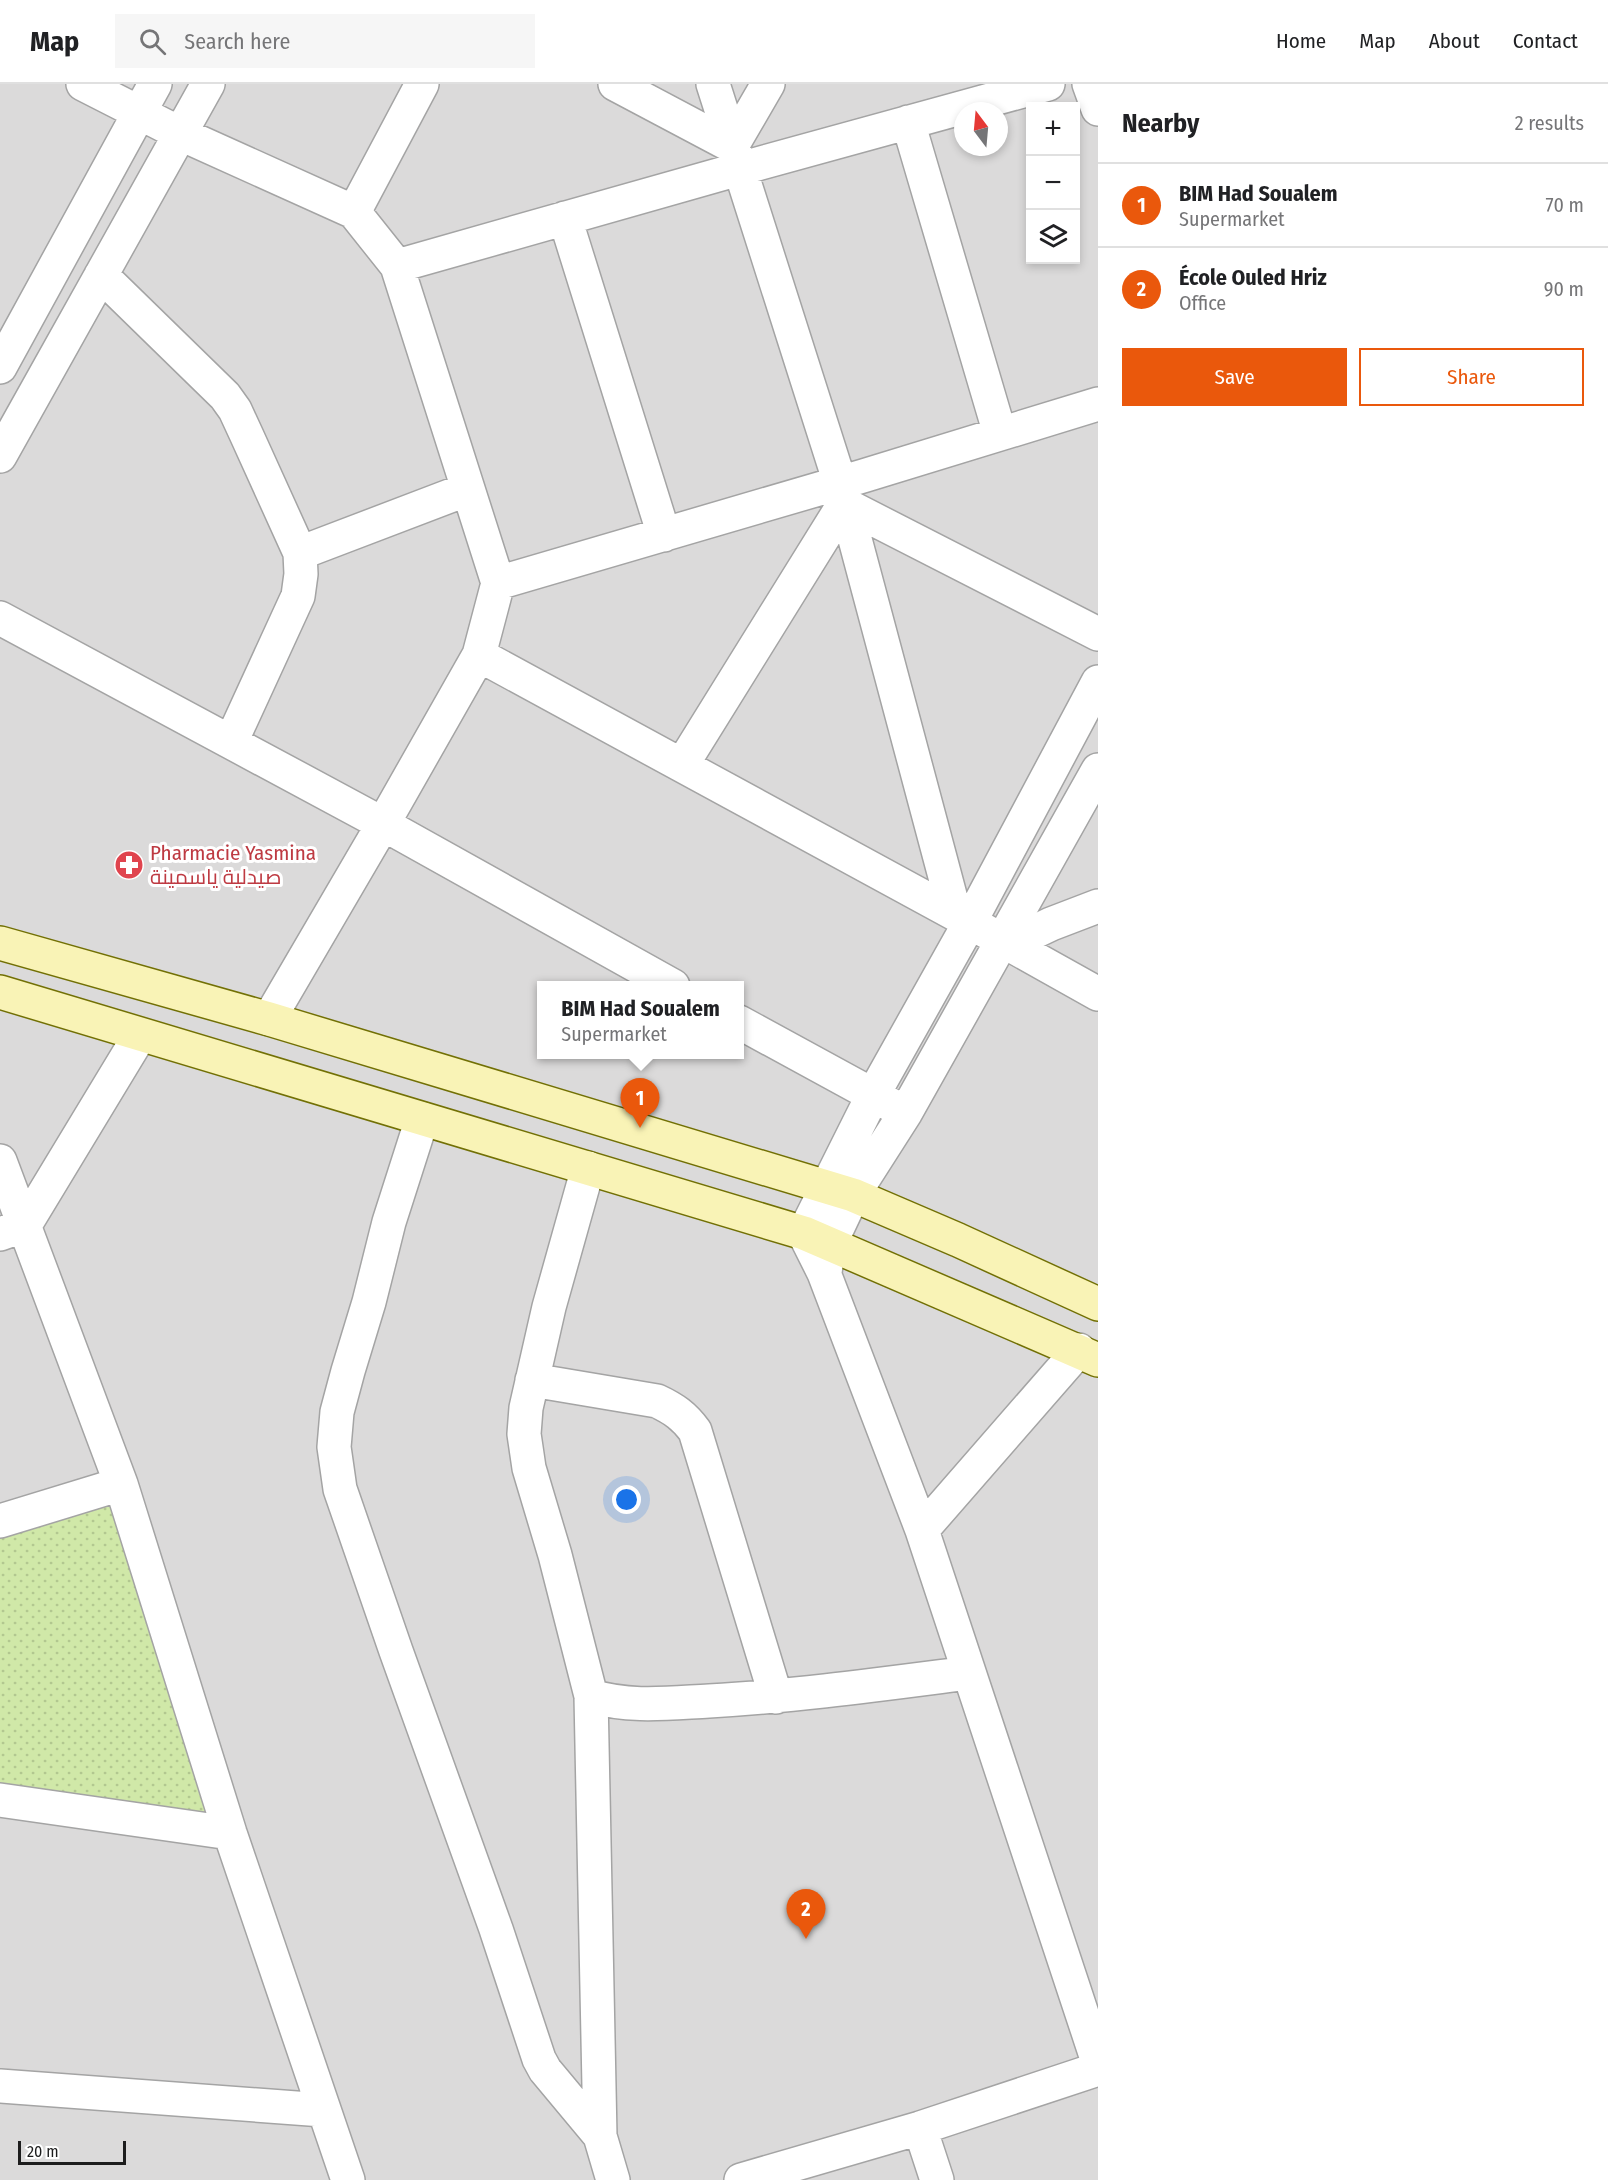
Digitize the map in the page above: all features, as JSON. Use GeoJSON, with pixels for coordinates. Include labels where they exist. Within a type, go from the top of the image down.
{"type":"FeatureCollection","features":[{"type":"Feature","properties":{"kind":"street"},"geometry":{"type":"LineString","coordinates":[[83,84],[181,134],[354,212],[397,266],[498,583],[479,655],[269,1019]]}},
{"type":"Feature","properties":{"kind":"street"},"geometry":{"type":"LineString","coordinates":[[0,367],[155,84]]}},
{"type":"Feature","properties":{"kind":"street"},"geometry":{"type":"LineString","coordinates":[[0,456],[208,84]]}},
{"type":"Feature","properties":{"kind":"street"},"geometry":{"type":"LineString","coordinates":[[354,212],[422,84]]}},
{"type":"Feature","properties":{"kind":"street"},"geometry":{"type":"LineString","coordinates":[[615,84],[736,157]]}},
{"type":"Feature","properties":{"kind":"street"},"geometry":{"type":"LineString","coordinates":[[713,84],[842,494],[962,918]]}},
{"type":"Feature","properties":{"kind":"street"},"geometry":{"type":"LineString","coordinates":[[736,157],[768,84]]}},
{"type":"Feature","properties":{"kind":"street"},"geometry":{"type":"LineString","coordinates":[[397,266],[565,218],[736,157],[908,122],[1048,84]]}},
{"type":"Feature","properties":{"kind":"street"},"geometry":{"type":"LineString","coordinates":[[1089,84],[1098,109]]}},
{"type":"Feature","properties":{"kind":"street"},"geometry":{"type":"LineString","coordinates":[[908,122],[1000,434]]}},
{"type":"Feature","properties":{"kind":"street"},"geometry":{"type":"LineString","coordinates":[[565,218],[664,535]]}},
{"type":"Feature","properties":{"kind":"street"},"geometry":{"type":"LineString","coordinates":[[101,275],[225,396],[235,410],[300,553],[301,574],[298,596],[231,742]]}},
{"type":"Feature","properties":{"kind":"street"},"geometry":{"type":"LineString","coordinates":[[498,583],[664,535],[842,494],[1000,434],[1098,404]]}},
{"type":"Feature","properties":{"kind":"street"},"geometry":{"type":"LineString","coordinates":[[300,553],[468,489]]}},
{"type":"Feature","properties":{"kind":"street"},"geometry":{"type":"LineString","coordinates":[[842,494],[1098,634]]}},
{"type":"Feature","properties":{"kind":"street"},"geometry":{"type":"LineString","coordinates":[[682,765],[842,494]]}},
{"type":"Feature","properties":{"kind":"street"},"geometry":{"type":"LineString","coordinates":[[0,618],[383,824],[664,981]]}},
{"type":"Feature","properties":{"kind":"street"},"geometry":{"type":"LineString","coordinates":[[479,655],[1098,994]]}},
{"type":"Feature","properties":{"kind":"street"},"geometry":{"type":"LineString","coordinates":[[1098,682],[962,918],[873,1095],[819,1251],[922,1530],[969,1673],[1091,2018],[1098,2062]]}},
{"type":"Feature","properties":{"kind":"street"},"geometry":{"type":"LineString","coordinates":[[840,1191],[906,1113],[1006,942],[1098,770]]}},
{"type":"Feature","properties":{"kind":"street"},"geometry":{"type":"LineString","coordinates":[[1006,942],[1098,906]]}},
{"type":"Feature","properties":{"kind":"street"},"geometry":{"type":"LineString","coordinates":[[0,943],[269,1019],[840,1191],[969,1245],[1098,1304]]}},
{"type":"Feature","properties":{"kind":"street"},"geometry":{"type":"LineString","coordinates":[[0,992],[588,1168],[819,1251],[890,1269],[1088,1355],[922,1530]]}},
{"type":"Feature","properties":{"kind":"street"},"geometry":{"type":"LineString","coordinates":[[744,1025],[906,1113]]}},
{"type":"Feature","properties":{"kind":"street"},"geometry":{"type":"LineString","coordinates":[[12,1230],[140,1035]]}},
{"type":"Feature","properties":{"kind":"street"},"geometry":{"type":"LineString","coordinates":[[422,1119],[388,1222],[369,1302],[337,1413],[334,1447],[340,1489],[496,1929],[538,2059],[600,2136]]}},
{"type":"Feature","properties":{"kind":"street"},"geometry":{"type":"LineString","coordinates":[[0,1161],[12,1230],[121,1484],[230,1833],[322,2110],[348,2180]]}},
{"type":"Feature","properties":{"kind":"street"},"geometry":{"type":"LineString","coordinates":[[588,1168],[549,1307],[526,1408],[524,1434],[530,1468],[591,1696],[600,2136],[613,2180]]}},
{"type":"Feature","properties":{"kind":"street"},"geometry":{"type":"LineString","coordinates":[[532,1380],[657,1401],[686,1418],[695,1431],[776,1697]]}},
{"type":"Feature","properties":{"kind":"street"},"geometry":{"type":"LineString","coordinates":[[0,1521],[121,1484]]}},
{"type":"Feature","properties":{"kind":"street"},"geometry":{"type":"LineString","coordinates":[[591,1696],[622,1703],[646,1704],[776,1697],[969,1673]]}},
{"type":"Feature","properties":{"kind":"street"},"geometry":{"type":"LineString","coordinates":[[0,1800],[230,1833]]}},
{"type":"Feature","properties":{"kind":"street"},"geometry":{"type":"LineString","coordinates":[[741,2180],[920,2128],[1098,2070]]}},
{"type":"Feature","properties":{"kind":"street"},"geometry":{"type":"LineString","coordinates":[[0,2086],[322,2110]]}},
{"type":"Feature","properties":{"kind":"street"},"geometry":{"type":"LineString","coordinates":[[920,2128],[937,2180]]}},
{"type":"Feature","properties":{"kind":"shaded area"},"geometry":{"type":"Polygon","coordinates":[[[0,84],[1098,84],[1098,2180],[0,2180],[0,84]]]}},
{"type":"Feature","properties":{"kind":"green space"},"geometry":{"type":"Polygon","coordinates":[[[121,1484],[230,1833],[0,1795],[0,1524],[121,1484]]]}},
{"type":"Feature","properties":{"kind":"place","name":"Pharmacie Yasmina صيدلية ياسمينة"},"geometry":{"type":"Point","coordinates":[129,865]}},
{"type":"Feature","properties":{"kind":"place","name":"BIM Had Soualem"},"geometry":{"type":"Point","coordinates":[640,1128]}},
{"type":"Feature","properties":{"kind":"place","name":"École Ouled Hriz"},"geometry":{"type":"Point","coordinates":[806,1939]}}]}
